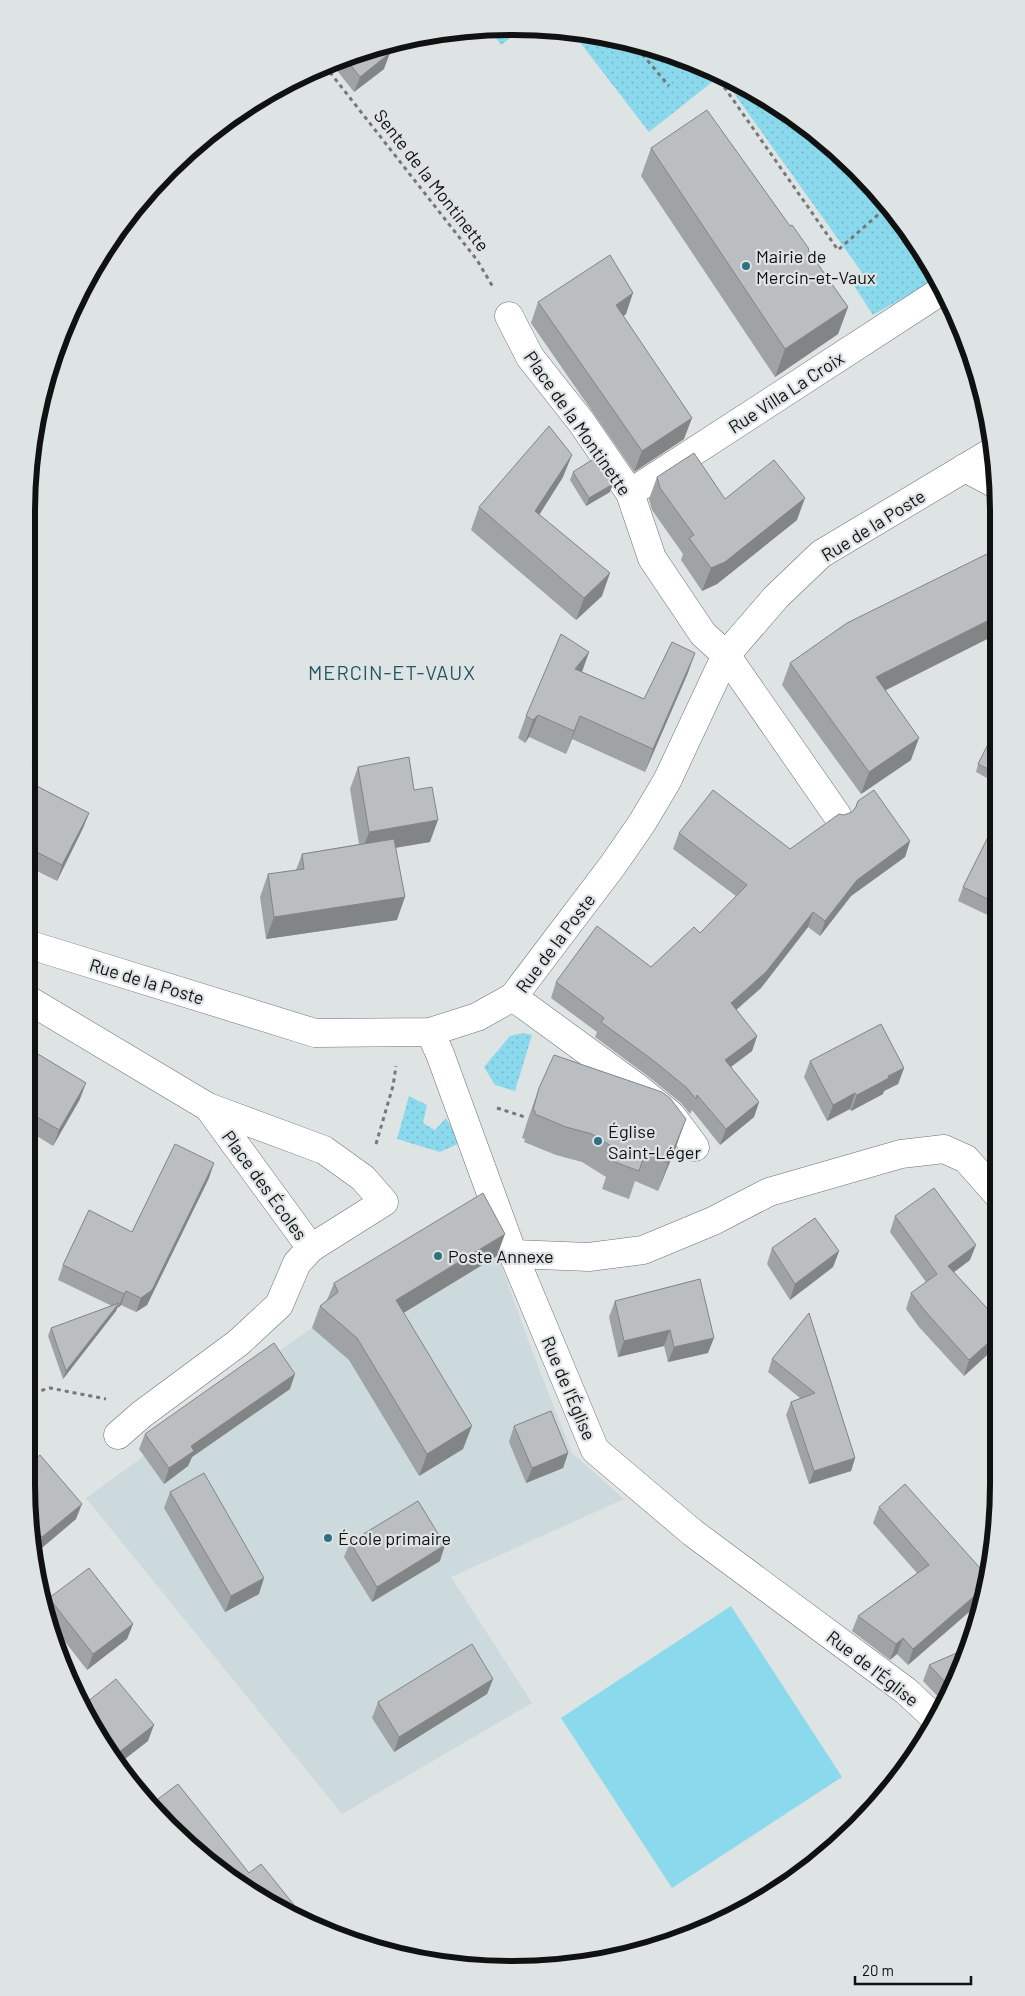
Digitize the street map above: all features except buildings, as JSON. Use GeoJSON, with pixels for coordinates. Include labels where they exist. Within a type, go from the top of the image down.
{"type":"FeatureCollection","features":[{"type":"Feature","properties":{"kind":"street","name":"Rue Villa La Croix"},"geometry":{"type":"LineString","coordinates":[[630,493],[937,294]]}},
{"type":"Feature","properties":{"kind":"street","name":"Place de la Montinette"},"geometry":{"type":"LineString","coordinates":[[509,316],[530,357],[582,423],[630,493],[652,558],[703,634],[726,655]]}},
{"type":"Feature","properties":{"kind":"street","name":"Rue de la Poste"},"geometry":{"type":"LineString","coordinates":[[35,946],[315,1033],[430,1032],[478,1017],[514,997],[613,865],[642,823],[667,781],[726,655],[776,597],[821,554],[986,455]]}},
{"type":"Feature","properties":{"kind":"street"},"geometry":{"type":"LineString","coordinates":[[965,468],[989,481]]}},
{"type":"Feature","properties":{"kind":"street"},"geometry":{"type":"LineString","coordinates":[[726,655],[837,815]]}},
{"type":"Feature","properties":{"kind":"street"},"geometry":{"type":"LineString","coordinates":[[514,997],[639,1089],[671,1115],[695,1147]]}},
{"type":"Feature","properties":{"kind":"street","name":"Place des Écoles"},"geometry":{"type":"LineString","coordinates":[[35,1004],[208,1107],[324,1150],[363,1178],[384,1202],[311,1248],[208,1107]]}},
{"type":"Feature","properties":{"kind":"street","name":"Rue de l'Église"},"geometry":{"type":"LineString","coordinates":[[430,1032],[440,1054],[513,1254],[595,1450],[693,1533],[906,1691],[931,1714]]}},
{"type":"Feature","properties":{"kind":"street"},"geometry":{"type":"LineString","coordinates":[[513,1254],[589,1257],[643,1250],[713,1221],[769,1192],[901,1154],[944,1149],[966,1159],[990,1186]]}},
{"type":"Feature","properties":{"kind":"street"},"geometry":{"type":"LineString","coordinates":[[118,1435],[142,1414],[238,1343],[279,1305],[297,1263],[311,1248]]}},
{"type":"Feature","properties":{"kind":"path"},"geometry":{"type":"LineString","coordinates":[[641,52],[669,86]]}},
{"type":"Feature","properties":{"kind":"path","name":"Sente de la Montinette"},"geometry":{"type":"LineString","coordinates":[[330,71],[477,260],[509,316]]}},
{"type":"Feature","properties":{"kind":"path"},"geometry":{"type":"LineString","coordinates":[[721,83],[838,250],[882,211]]}},
{"type":"Feature","properties":{"kind":"path"},"geometry":{"type":"LineString","coordinates":[[380,1134],[394,1086]]}},
{"type":"Feature","properties":{"kind":"path"},"geometry":{"type":"LineString","coordinates":[[35,1392],[50,1388],[120,1402],[142,1414]]}},
{"type":"Feature","properties":{"kind":"shaded area"},"geometry":{"type":"Polygon","coordinates":[[[514,35],[501,45],[495,36],[514,35]]]}},
{"type":"Feature","properties":{"kind":"shaded area"},"geometry":{"type":"Polygon","coordinates":[[[578,39],[636,51],[666,60],[715,80],[649,132],[578,39]]]}},
{"type":"Feature","properties":{"kind":"shaded area"},"geometry":{"type":"Polygon","coordinates":[[[730,87],[778,115],[827,153],[850,175],[872,198],[910,247],[931,282],[873,315],[851,281],[863,274],[730,87]]]}},
{"type":"Feature","properties":{"kind":"shaded area"},"geometry":{"type":"Polygon","coordinates":[[[523,1033],[532,1035],[515,1091],[495,1085],[484,1067],[510,1036],[523,1033]]]}},
{"type":"Feature","properties":{"kind":"shaded area"},"geometry":{"type":"Polygon","coordinates":[[[409,1096],[427,1105],[423,1123],[435,1130],[446,1118],[460,1143],[440,1152],[397,1139],[409,1096]]]}},
{"type":"Feature","properties":{"kind":"shaded area","name":"École primaire"},"geometry":{"type":"Polygon","coordinates":[[[475,1215],[498,1256],[532,1351],[572,1453],[624,1499],[451,1577],[532,1703],[342,1814],[86,1498],[144,1456],[204,1403],[475,1215]]]}},
{"type":"Feature","properties":{"kind":"shaded area"},"geometry":{"type":"Polygon","coordinates":[[[731,1606],[842,1777],[672,1888],[561,1718],[731,1606]]]}},
{"type":"Feature","properties":{"kind":"place","name":"Mairie de Mercin-et-Vaux"},"geometry":{"type":"Point","coordinates":[746,266]}},
{"type":"Feature","properties":{"kind":"place","name":"Église Saint-Léger"},"geometry":{"type":"Point","coordinates":[598,1141]}},
{"type":"Feature","properties":{"kind":"place","name":"Poste Annexe"},"geometry":{"type":"Point","coordinates":[438,1256]}},
{"type":"Feature","properties":{"kind":"place","name":"École primaire"},"geometry":{"type":"Point","coordinates":[328,1538]}},
{"type":"Feature","properties":{"kind":"district","name":"MERCIN-ET-VAUX"},"geometry":{"type":"Point","coordinates":[392,672]}}]}
